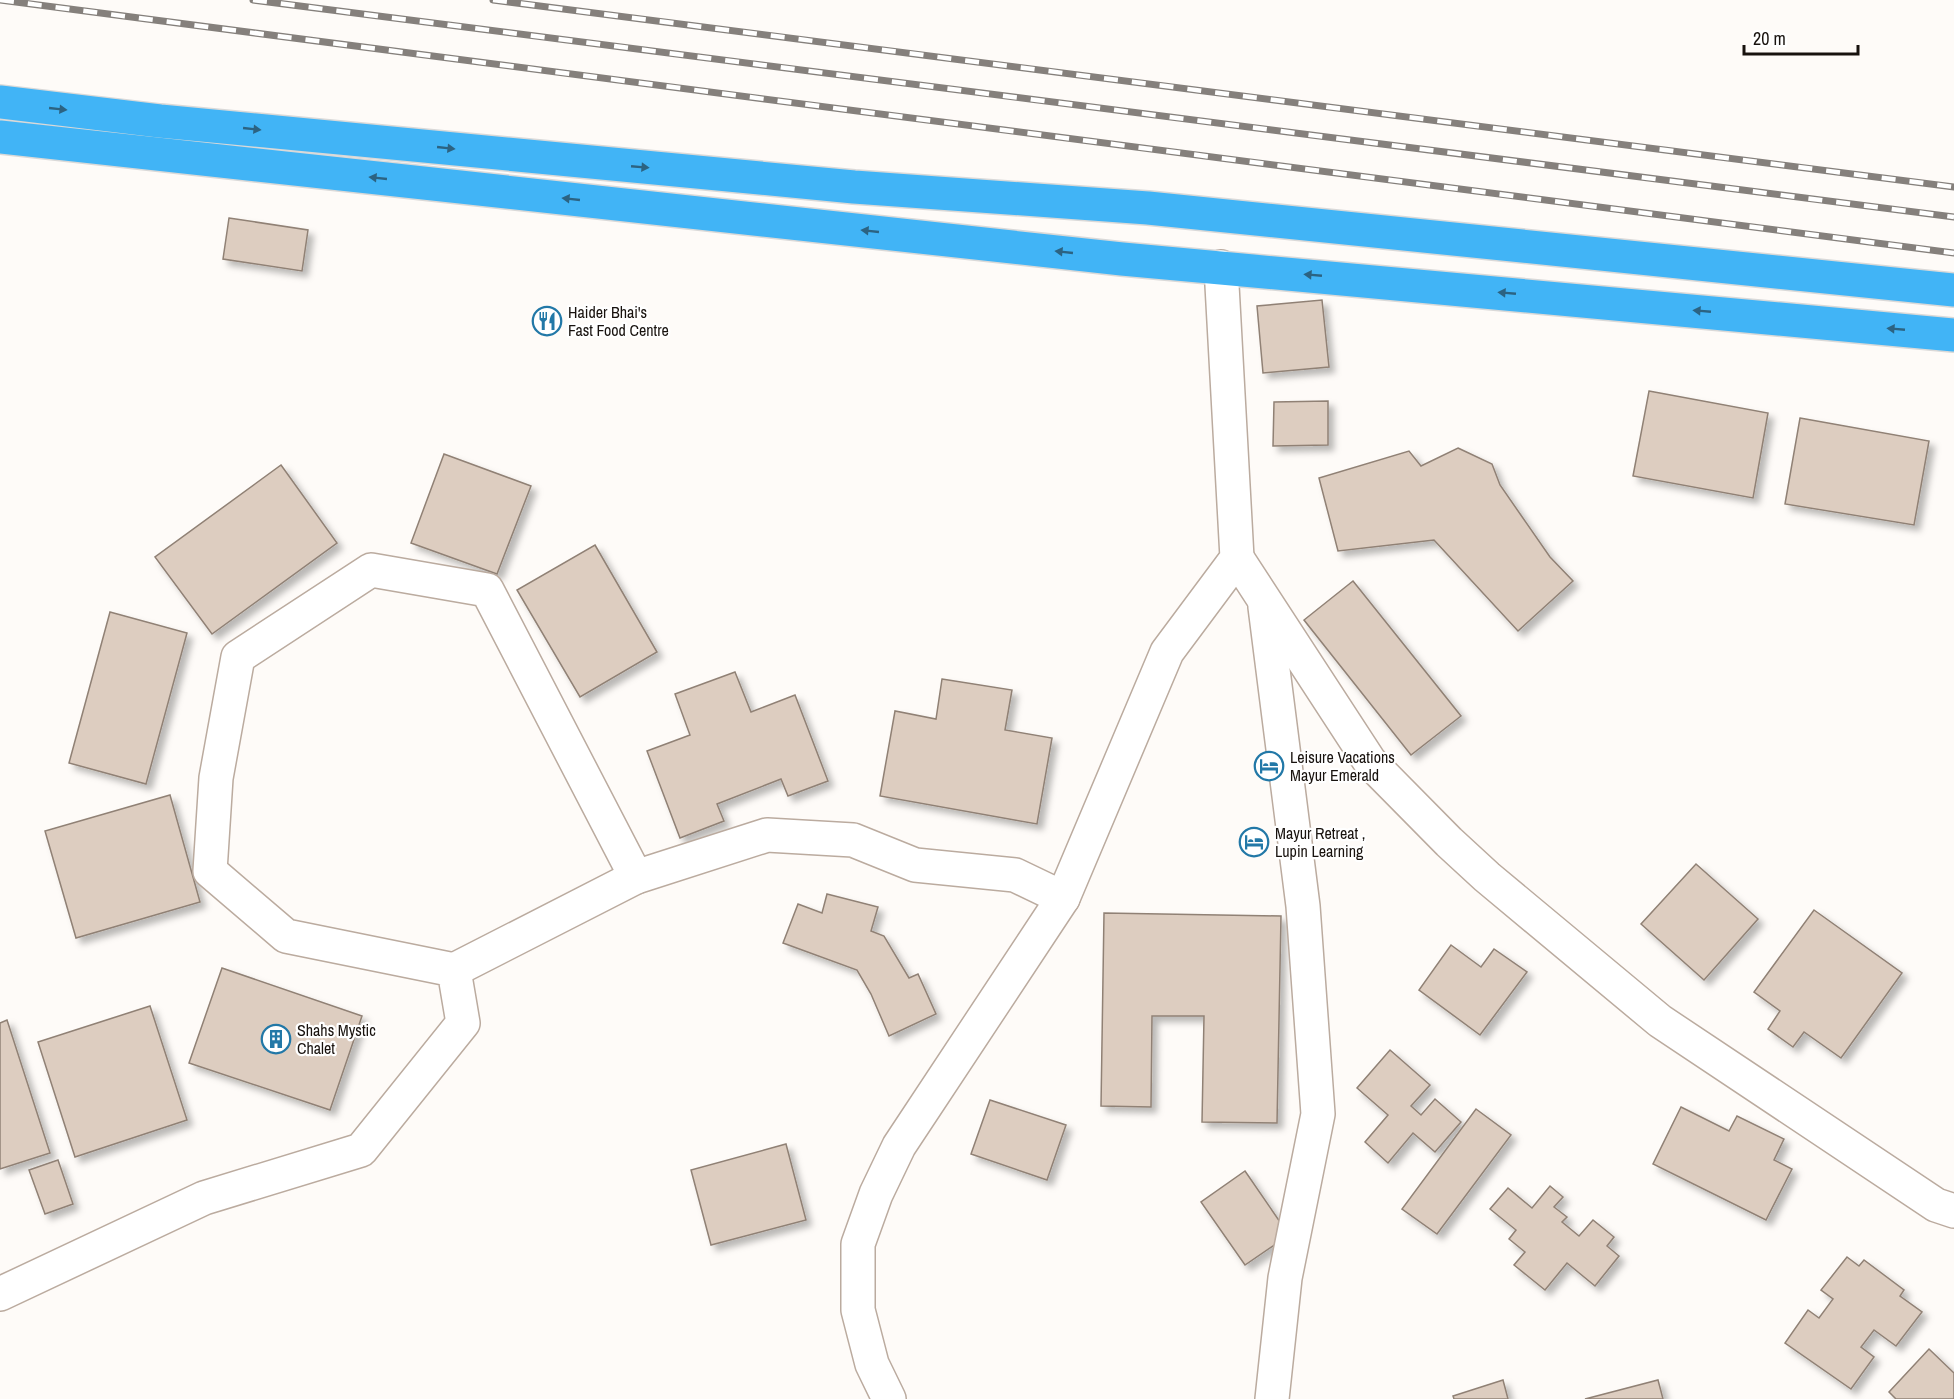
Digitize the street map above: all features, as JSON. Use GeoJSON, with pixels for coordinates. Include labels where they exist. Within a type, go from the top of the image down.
{"type":"FeatureCollection","features":[{"type":"Feature","properties":{"kind":"highway"},"geometry":{"type":"LineString","coordinates":[[0,102],[160,121],[854,187],[1148,208],[1954,290]]}},
{"type":"Feature","properties":{"kind":"highway"},"geometry":{"type":"LineString","coordinates":[[0,137],[1122,259],[1954,335]]}},
{"type":"Feature","properties":{"kind":"street"},"geometry":{"type":"LineString","coordinates":[[1221,267],[1237,558],[1370,762],[1449,842],[1487,876],[1660,1021],[1936,1205],[1954,1211]]}},
{"type":"Feature","properties":{"kind":"street"},"geometry":{"type":"LineString","coordinates":[[889,1399],[872,1364],[858,1310],[858,1244],[876,1194],[899,1146],[1063,898],[1167,652],[1237,558]]}},
{"type":"Feature","properties":{"kind":"street"},"geometry":{"type":"LineString","coordinates":[[636,878],[487,590],[371,570],[238,657],[216,778],[210,872],[286,936],[454,970],[636,878],[767,835],[853,840],[915,865],[1015,875],[1063,898]]}},
{"type":"Feature","properties":{"kind":"street"},"geometry":{"type":"LineString","coordinates":[[1264,600],[1303,906],[1318,1114],[1285,1278],[1272,1399]]}},
{"type":"Feature","properties":{"kind":"street"},"geometry":{"type":"LineString","coordinates":[[0,1294],[204,1198],[362,1150],[463,1023],[454,970]]}},
{"type":"Feature","properties":{"kind":"building"},"geometry":{"type":"Polygon","coordinates":[[[229,218],[308,230],[302,271],[223,259],[229,218]]]}},
{"type":"Feature","properties":{"kind":"building"},"geometry":{"type":"Polygon","coordinates":[[[1322,300],[1329,367],[1263,373],[1257,306],[1322,300]]]}},
{"type":"Feature","properties":{"kind":"building"},"geometry":{"type":"Polygon","coordinates":[[[1649,391],[1768,413],[1753,498],[1633,476],[1649,391]]]}},
{"type":"Feature","properties":{"kind":"building"},"geometry":{"type":"Polygon","coordinates":[[[1328,401],[1328,445],[1273,446],[1274,402],[1328,401]]]}},
{"type":"Feature","properties":{"kind":"building"},"geometry":{"type":"Polygon","coordinates":[[[1800,418],[1929,441],[1914,525],[1785,504],[1800,418]]]}},
{"type":"Feature","properties":{"kind":"building"},"geometry":{"type":"Polygon","coordinates":[[[1458,448],[1492,464],[1500,485],[1550,557],[1573,581],[1518,631],[1434,540],[1338,551],[1319,478],[1409,451],[1421,466],[1458,448]]]}},
{"type":"Feature","properties":{"kind":"building"},"geometry":{"type":"Polygon","coordinates":[[[444,454],[531,486],[497,574],[411,543],[444,454]]]}},
{"type":"Feature","properties":{"kind":"building"},"geometry":{"type":"Polygon","coordinates":[[[281,465],[337,543],[212,634],[155,557],[281,465]]]}},
{"type":"Feature","properties":{"kind":"building"},"geometry":{"type":"Polygon","coordinates":[[[595,545],[657,652],[580,697],[517,590],[595,545]]]}},
{"type":"Feature","properties":{"kind":"building"},"geometry":{"type":"Polygon","coordinates":[[[1353,581],[1461,716],[1411,755],[1304,620],[1353,581]]]}},
{"type":"Feature","properties":{"kind":"building"},"geometry":{"type":"Polygon","coordinates":[[[110,612],[187,633],[146,784],[69,763],[110,612]]]}},
{"type":"Feature","properties":{"kind":"building"},"geometry":{"type":"Polygon","coordinates":[[[735,672],[751,712],[795,695],[828,781],[788,796],[781,779],[717,804],[724,821],[680,838],[647,751],[690,735],[675,694],[735,672]]]}},
{"type":"Feature","properties":{"kind":"building"},"geometry":{"type":"Polygon","coordinates":[[[942,679],[1012,690],[1005,730],[1052,738],[1037,824],[880,796],[895,711],[936,719],[942,679]]]}},
{"type":"Feature","properties":{"kind":"building"},"geometry":{"type":"Polygon","coordinates":[[[170,795],[200,902],[76,938],[45,831],[170,795]]]}},
{"type":"Feature","properties":{"kind":"building"},"geometry":{"type":"Polygon","coordinates":[[[1696,864],[1758,919],[1704,980],[1641,924],[1696,864]]]}},
{"type":"Feature","properties":{"kind":"building"},"geometry":{"type":"Polygon","coordinates":[[[827,894],[878,907],[871,931],[884,936],[909,978],[918,974],[936,1014],[889,1036],[871,994],[857,970],[783,943],[798,904],[822,913],[827,894]]]}},
{"type":"Feature","properties":{"kind":"building"},"geometry":{"type":"Polygon","coordinates":[[[1814,910],[1902,973],[1841,1058],[1804,1032],[1793,1047],[1768,1029],[1780,1011],[1754,992],[1814,910]]]}},
{"type":"Feature","properties":{"kind":"building"},"geometry":{"type":"Polygon","coordinates":[[[1104,913],[1281,916],[1277,1123],[1202,1122],[1204,1016],[1152,1016],[1151,1107],[1101,1106],[1104,913]]]}},
{"type":"Feature","properties":{"kind":"building"},"geometry":{"type":"Polygon","coordinates":[[[1451,945],[1481,967],[1494,949],[1527,972],[1480,1035],[1419,990],[1451,945]]]}},
{"type":"Feature","properties":{"kind":"building","name":"Shahs Mystic Chalet"},"geometry":{"type":"Polygon","coordinates":[[[222,968],[362,1016],[330,1110],[189,1063],[222,968]]]}},
{"type":"Feature","properties":{"kind":"building"},"geometry":{"type":"Polygon","coordinates":[[[150,1006],[187,1120],[75,1157],[38,1042],[150,1006]]]}},
{"type":"Feature","properties":{"kind":"building"},"geometry":{"type":"Polygon","coordinates":[[[7,1020],[50,1153],[0,1169],[0,1023],[7,1020]]]}},
{"type":"Feature","properties":{"kind":"building"},"geometry":{"type":"Polygon","coordinates":[[[1390,1050],[1430,1085],[1411,1106],[1421,1115],[1435,1099],[1461,1122],[1435,1152],[1413,1133],[1388,1163],[1365,1142],[1388,1115],[1357,1088],[1390,1050]]]}},
{"type":"Feature","properties":{"kind":"building"},"geometry":{"type":"Polygon","coordinates":[[[990,1100],[1066,1125],[1047,1180],[971,1154],[990,1100]]]}},
{"type":"Feature","properties":{"kind":"building"},"geometry":{"type":"Polygon","coordinates":[[[1681,1107],[1729,1131],[1737,1116],[1784,1139],[1774,1160],[1792,1169],[1766,1220],[1653,1164],[1681,1107]]]}},
{"type":"Feature","properties":{"kind":"building"},"geometry":{"type":"Polygon","coordinates":[[[1476,1109],[1511,1135],[1437,1234],[1402,1209],[1476,1109]]]}},
{"type":"Feature","properties":{"kind":"building"},"geometry":{"type":"Polygon","coordinates":[[[786,1144],[806,1220],[711,1245],[691,1170],[786,1144]]]}},
{"type":"Feature","properties":{"kind":"building"},"geometry":{"type":"Polygon","coordinates":[[[58,1160],[73,1204],[45,1214],[29,1170],[58,1160]]]}},
{"type":"Feature","properties":{"kind":"building"},"geometry":{"type":"Polygon","coordinates":[[[1245,1171],[1289,1235],[1245,1265],[1201,1202],[1245,1171]]]}},
{"type":"Feature","properties":{"kind":"building"},"geometry":{"type":"Polygon","coordinates":[[[1550,1186],[1563,1197],[1554,1207],[1567,1217],[1562,1222],[1579,1236],[1593,1220],[1614,1237],[1607,1246],[1619,1256],[1595,1286],[1567,1263],[1545,1290],[1514,1265],[1525,1252],[1509,1239],[1516,1230],[1490,1209],[1508,1188],[1532,1208],[1550,1186]]]}},
{"type":"Feature","properties":{"kind":"building"},"geometry":{"type":"Polygon","coordinates":[[[1847,1257],[1859,1266],[1864,1260],[1904,1290],[1900,1296],[1922,1312],[1896,1346],[1874,1330],[1861,1347],[1874,1357],[1851,1389],[1785,1343],[1808,1310],[1819,1318],[1833,1299],[1821,1290],[1847,1257]]]}},
{"type":"Feature","properties":{"kind":"building"},"geometry":{"type":"Polygon","coordinates":[[[1929,1349],[1954,1373],[1954,1399],[1896,1399],[1889,1392],[1929,1349]]]}},
{"type":"Feature","properties":{"kind":"building"},"geometry":{"type":"Polygon","coordinates":[[[1503,1380],[1508,1399],[1454,1399],[1453,1396],[1503,1380]]]}},
{"type":"Feature","properties":{"kind":"building"},"geometry":{"type":"Polygon","coordinates":[[[1658,1380],[1663,1399],[1585,1399],[1658,1380]]]}},
{"type":"Feature","properties":{"kind":"railway"},"geometry":{"type":"LineString","coordinates":[[0,0],[1954,253]]}},
{"type":"Feature","properties":{"kind":"railway"},"geometry":{"type":"LineString","coordinates":[[253,0],[1954,217]]}},
{"type":"Feature","properties":{"kind":"railway"},"geometry":{"type":"LineString","coordinates":[[493,0],[1954,187]]}},
{"type":"Feature","properties":{"kind":"place","name":"Haider Bhai's Fast Food Centre"},"geometry":{"type":"Point","coordinates":[547,321]}},
{"type":"Feature","properties":{"kind":"place","name":"Leisure Vacations Mayur Emerald"},"geometry":{"type":"Point","coordinates":[1269,766]}},
{"type":"Feature","properties":{"kind":"place","name":"Mayur Retreat , Lupin Learning"},"geometry":{"type":"Point","coordinates":[1254,842]}},
{"type":"Feature","properties":{"kind":"place","name":"Shahs Mystic Chalet"},"geometry":{"type":"Point","coordinates":[276,1039]}}]}
